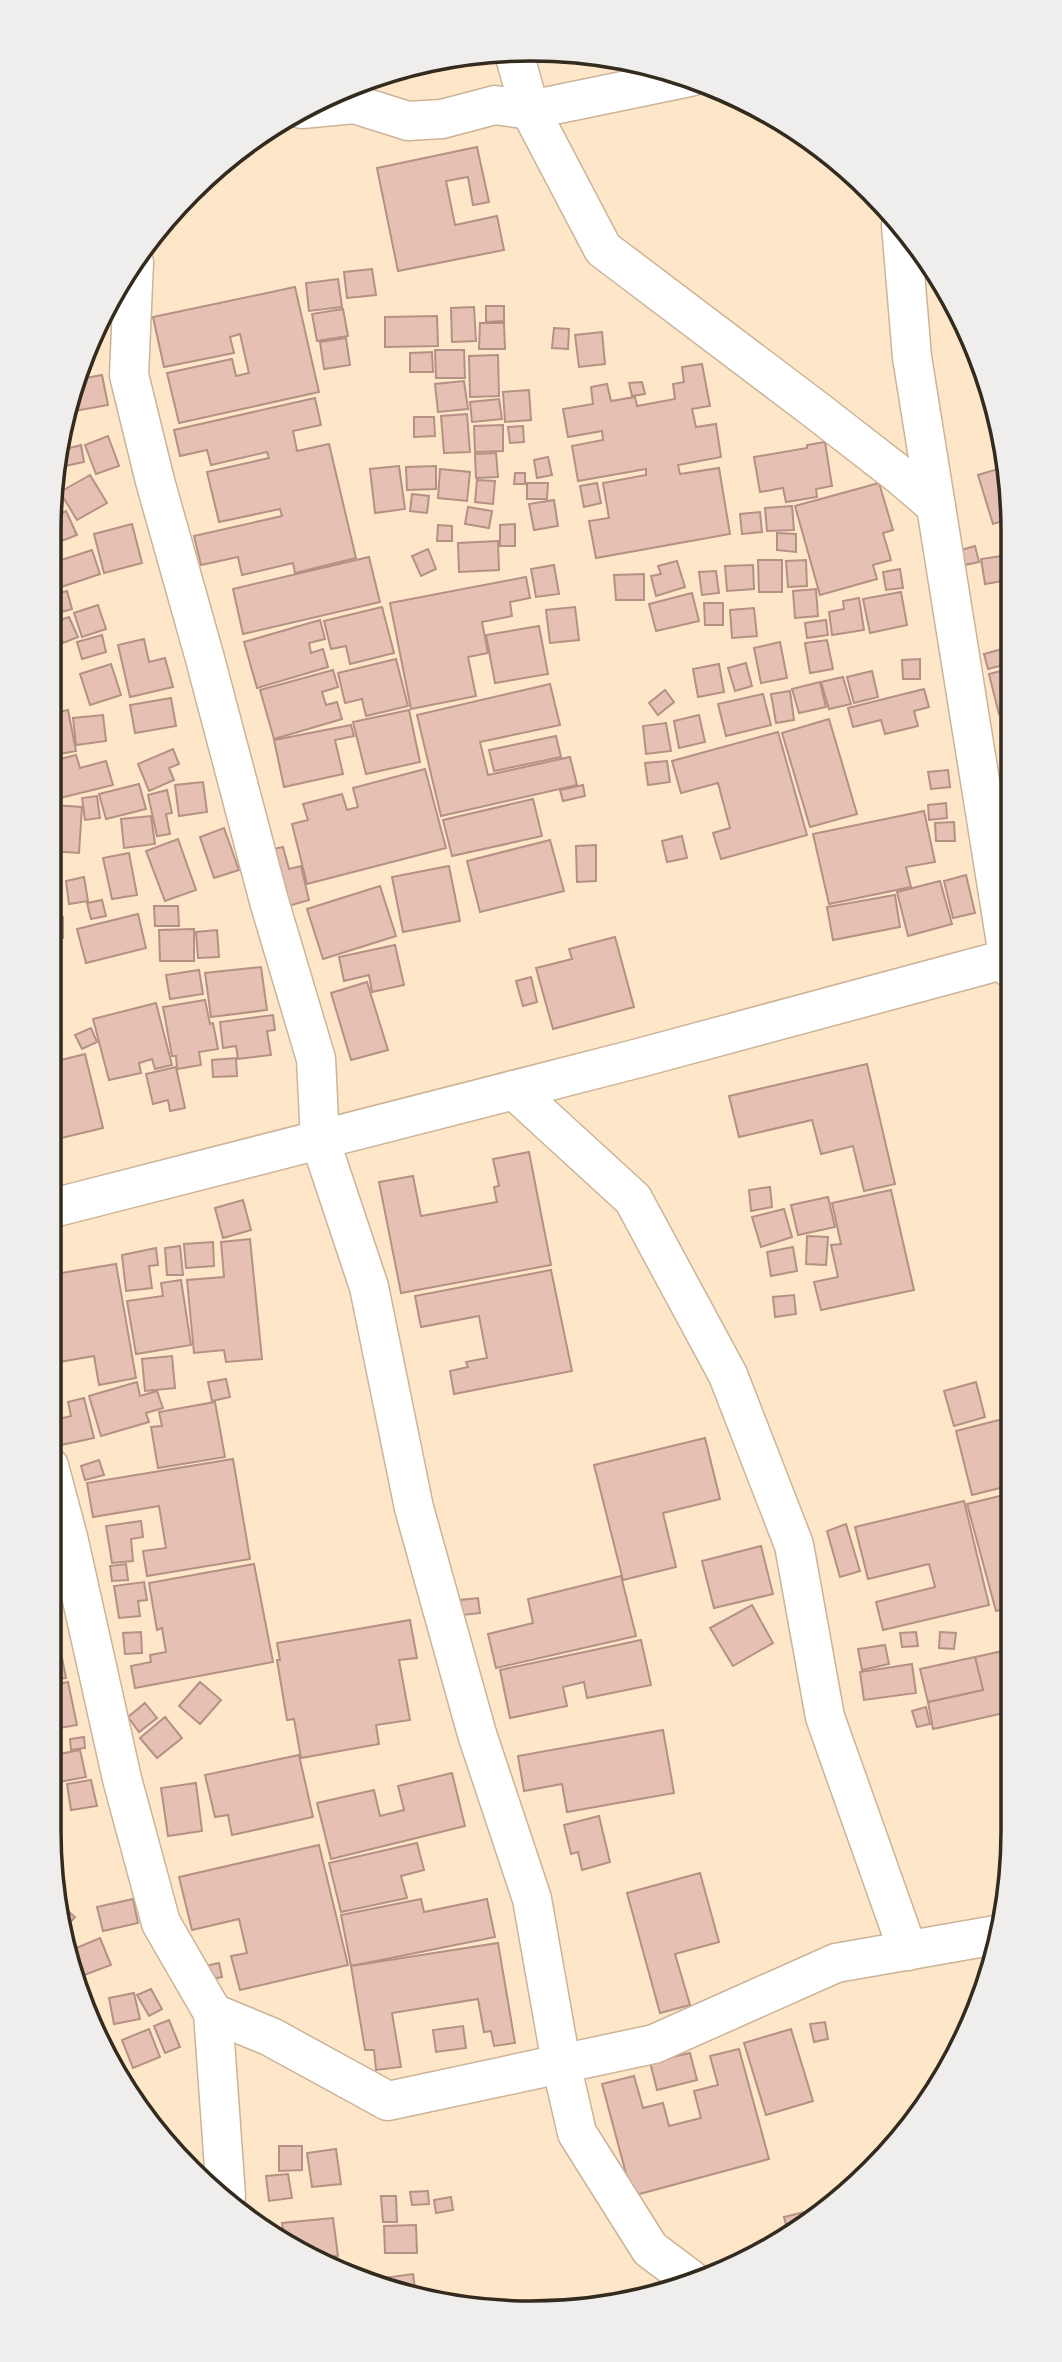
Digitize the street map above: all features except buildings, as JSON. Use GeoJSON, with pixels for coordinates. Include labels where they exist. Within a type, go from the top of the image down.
{"type":"FeatureCollection","features":[{"type":"Feature","properties":{"kind":"street"},"geometry":{"type":"LineString","coordinates":[[516,61],[530,110],[603,249],[858,443],[936,506]]}},
{"type":"Feature","properties":{"kind":"street"},"geometry":{"type":"LineString","coordinates":[[331,106],[354,104],[408,121],[442,119],[495,105],[530,110],[668,82]]}},
{"type":"Feature","properties":{"kind":"street"},"geometry":{"type":"LineString","coordinates":[[903,243],[912,356],[1001,907]]}},
{"type":"Feature","properties":{"kind":"street"},"geometry":{"type":"LineString","coordinates":[[133,281],[129,374],[155,481],[269,901],[316,1059],[320,1140],[369,1287],[414,1508],[470,1707],[533,1899],[561,2063],[577,2133],[649,2249],[685,2275]]}},
{"type":"Feature","properties":{"kind":"street"},"geometry":{"type":"LineString","coordinates":[[61,1206],[1001,964]]}},
{"type":"Feature","properties":{"kind":"street"},"geometry":{"type":"LineString","coordinates":[[514,1090],[632,1199],[728,1375],[794,1545],[825,1717],[908,1951]]}},
{"type":"Feature","properties":{"kind":"street"},"geometry":{"type":"LineString","coordinates":[[61,1511],[122,1779],[161,1923],[213,2013],[225,2188]]}},
{"type":"Feature","properties":{"kind":"street"},"geometry":{"type":"LineString","coordinates":[[213,2013],[271,2037],[388,2101],[654,2044],[836,1963],[989,1936]]}}]}
